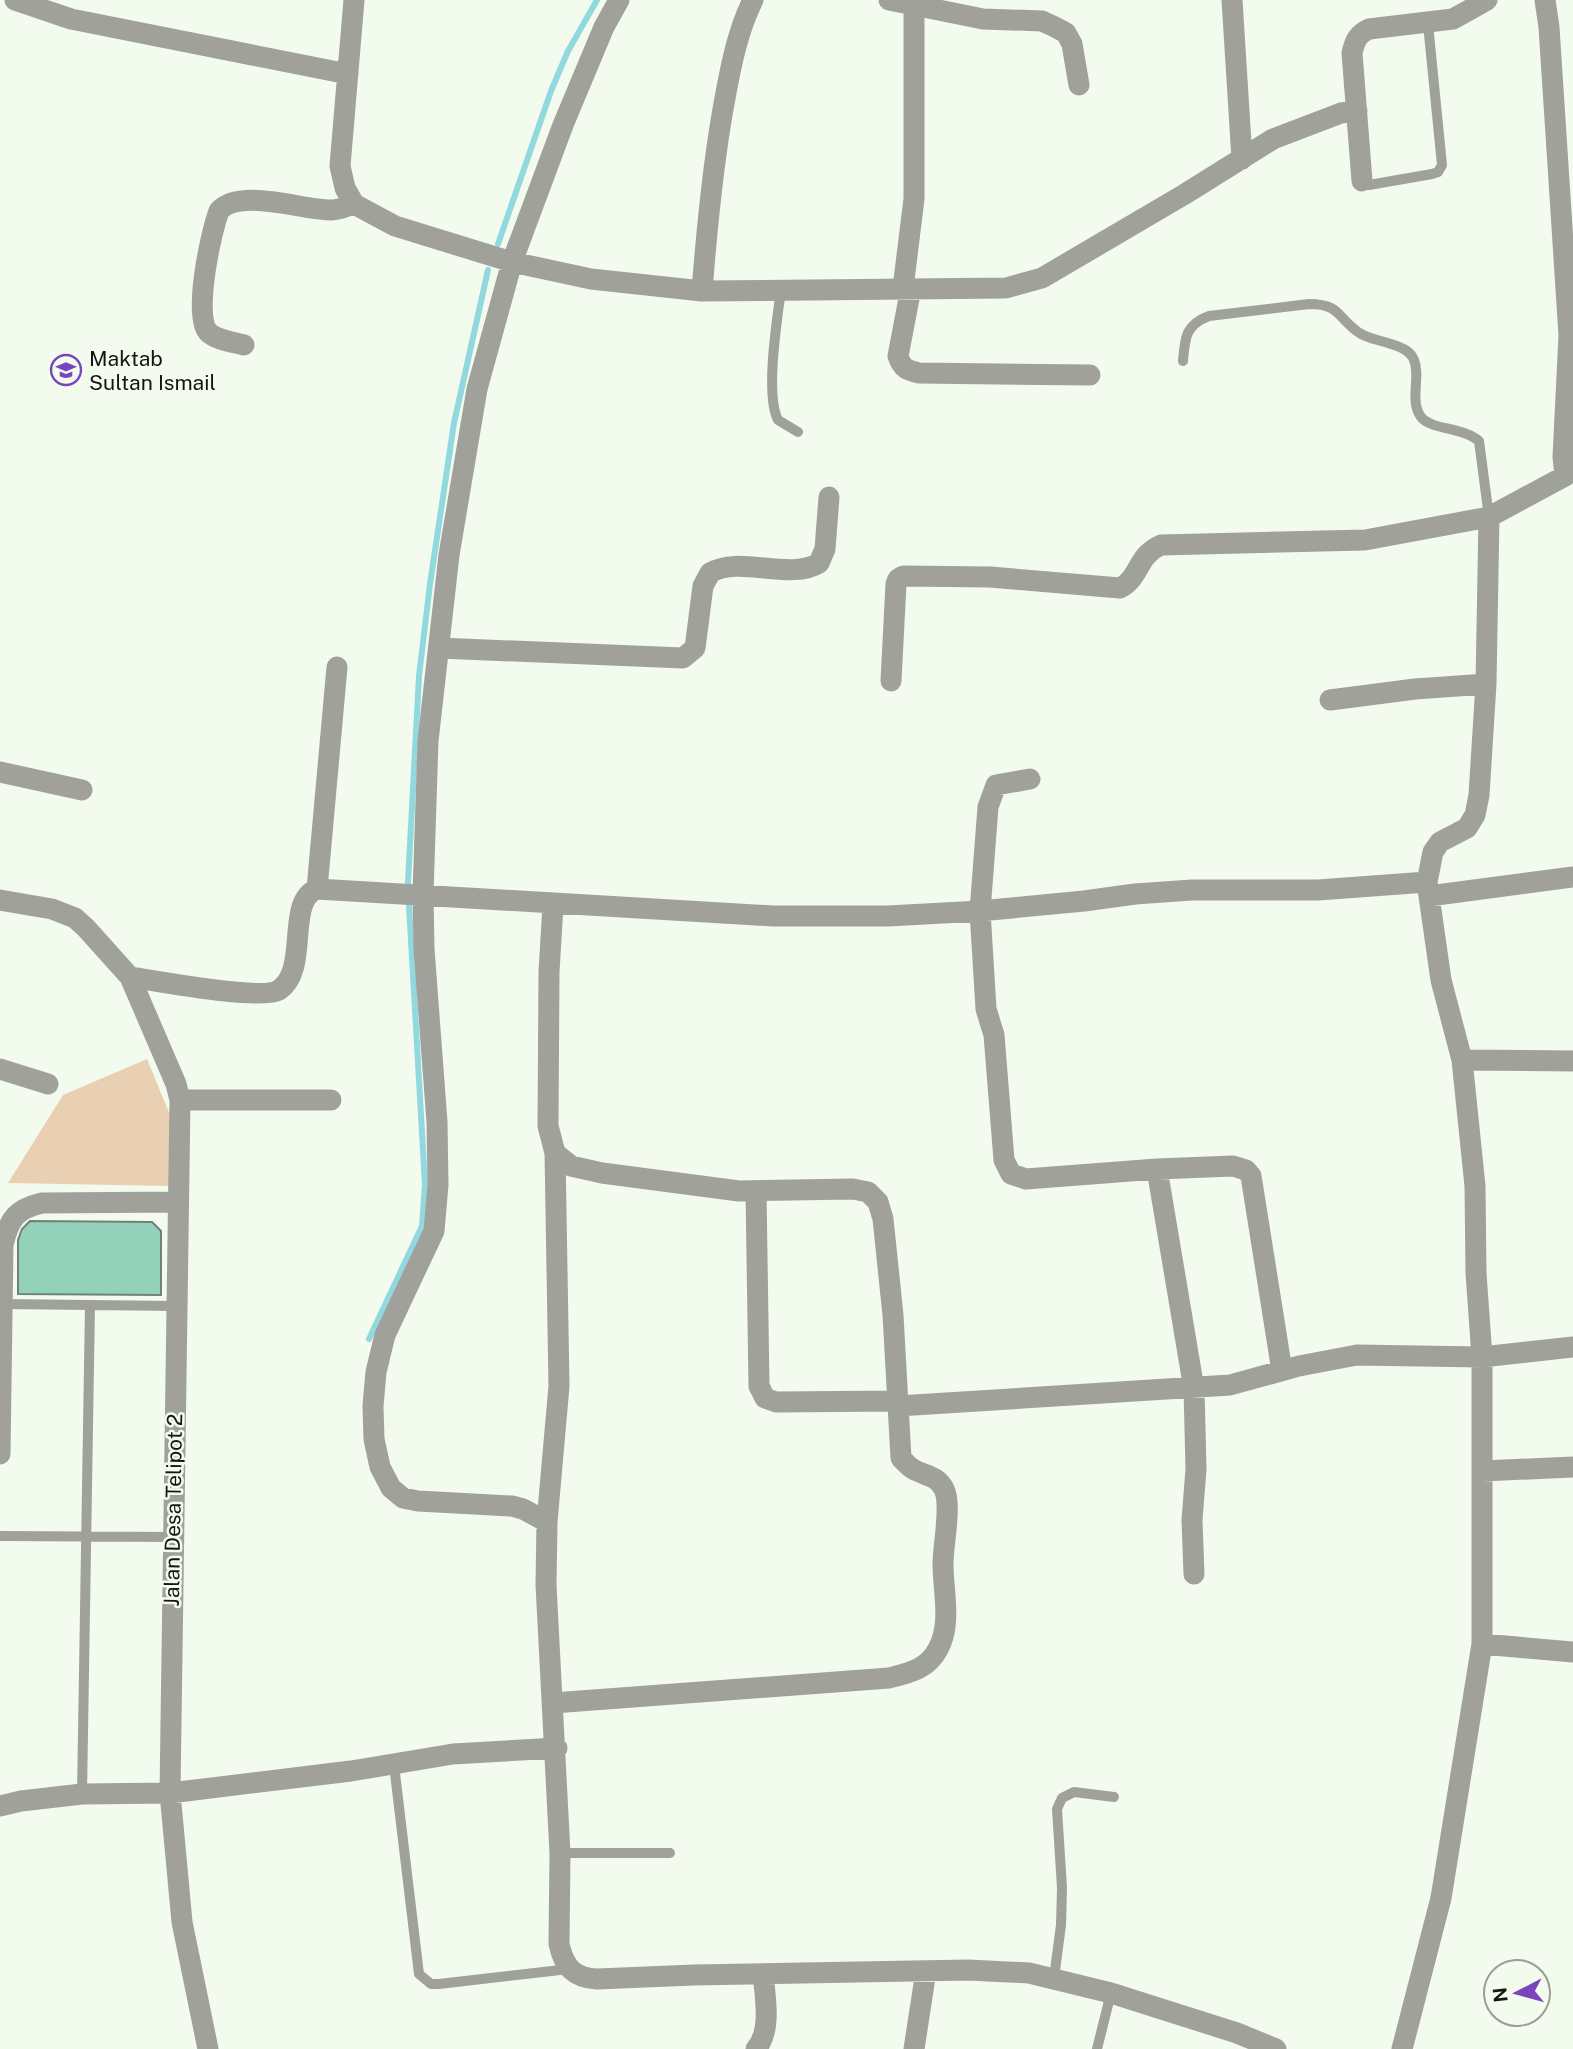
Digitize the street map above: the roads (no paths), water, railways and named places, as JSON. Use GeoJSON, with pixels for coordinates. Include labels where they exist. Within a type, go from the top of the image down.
{"type":"FeatureCollection","features":[{"type":"Feature","properties":{"kind":"street"},"geometry":{"type":"LineString","coordinates":[[15,0],[71,19],[348,74]]}},
{"type":"Feature","properties":{"kind":"street"},"geometry":{"type":"LineString","coordinates":[[354,0],[340,166],[345,188],[354,204],[395,226],[512,262],[591,279],[702,291],[1006,288],[1042,278],[1273,139],[1341,113],[1357,111]]}},
{"type":"Feature","properties":{"kind":"street"},"geometry":{"type":"LineString","coordinates":[[547,1522],[512,1506],[403,1498],[391,1488],[380,1467],[374,1438],[373,1406],[376,1371],[385,1335],[434,1231],[438,1185],[437,1122],[424,949],[423,894],[428,741],[449,555],[477,390],[512,262],[563,125],[604,27],[619,0]]}},
{"type":"Feature","properties":{"kind":"street"},"geometry":{"type":"LineString","coordinates":[[702,291],[708,208],[718,136],[730,72],[745,16],[753,0]]}},
{"type":"Feature","properties":{"kind":"street"},"geometry":{"type":"LineString","coordinates":[[889,0],[983,19],[1042,22],[1055,27],[1066,33],[1072,44],[1079,85]]}},
{"type":"Feature","properties":{"kind":"street"},"geometry":{"type":"LineString","coordinates":[[1232,0],[1242,159]]}},
{"type":"Feature","properties":{"kind":"street"},"geometry":{"type":"LineString","coordinates":[[1363,181],[1352,53],[1360,34],[1369,29],[1452,19],[1487,0]]}},
{"type":"Feature","properties":{"kind":"street"},"geometry":{"type":"LineString","coordinates":[[891,681],[896,584],[898,579],[904,576],[990,577],[1120,588],[1129,583],[1149,550],[1161,545],[1365,540],[1489,517],[1569,483],[1563,457],[1571,335],[1545,0]]}},
{"type":"Feature","properties":{"kind":"street"},"geometry":{"type":"LineString","coordinates":[[914,5],[914,199],[898,356],[901,365],[906,370],[919,373],[1090,375]]}},
{"type":"Feature","properties":{"kind":"street"},"geometry":{"type":"LineString","coordinates":[[244,345],[211,335],[203,324],[203,292],[219,211],[229,203],[236,202],[278,202],[332,210],[354,204]]}},
{"type":"Feature","properties":{"kind":"street"},"geometry":{"type":"LineString","coordinates":[[439,648],[683,658],[695,648],[704,586],[710,573],[724,568],[805,568],[819,563],[825,549],[829,497]]}},
{"type":"Feature","properties":{"kind":"street"},"geometry":{"type":"LineString","coordinates":[[1402,2049],[1441,1898],[1482,1644],[1482,1357],[1476,1273],[1475,1186],[1462,1060],[1441,980],[1428,889],[1433,852],[1440,842],[1467,828],[1475,815],[1479,795],[1486,684],[1489,517]]}},
{"type":"Feature","properties":{"kind":"street"},"geometry":{"type":"LineString","coordinates":[[317,889],[337,667]]}},
{"type":"Feature","properties":{"kind":"street"},"geometry":{"type":"LineString","coordinates":[[1330,700],[1415,689],[1486,684]]}},
{"type":"Feature","properties":{"kind":"street"},"geometry":{"type":"LineString","coordinates":[[0,772],[82,790]]}},
{"type":"Feature","properties":{"kind":"street"},"geometry":{"type":"LineString","coordinates":[[1030,779],[996,785],[988,807],[981,911],[986,1009],[994,1035],[1006,1168],[1011,1174],[1026,1179],[1240,1166],[1251,1176],[1282,1371]]}},
{"type":"Feature","properties":{"kind":"street"},"geometry":{"type":"LineString","coordinates":[[130,977],[254,994],[278,991],[287,983],[293,972],[303,902],[311,891],[317,889],[774,916],[888,916],[981,911],[1157,892],[1428,889],[1573,877]]}},
{"type":"Feature","properties":{"kind":"street","name":"Jalan Desa Telipot 2"},"geometry":{"type":"LineString","coordinates":[[0,900],[52,909],[75,918],[86,928],[130,977],[176,1084],[180,1100],[170,1793],[183,1922],[208,2049]]}},
{"type":"Feature","properties":{"kind":"street"},"geometry":{"type":"LineString","coordinates":[[554,905],[549,972],[548,1126],[555,1153],[559,1386],[547,1522],[546,1585],[556,1748],[560,1853],[559,1944],[562,1958],[569,1969],[586,1979],[926,1970],[1030,1973],[1111,1993],[1237,2033],[1276,2049]]}},
{"type":"Feature","properties":{"kind":"street"},"geometry":{"type":"LineString","coordinates":[[1462,1060],[1573,1061]]}},
{"type":"Feature","properties":{"kind":"street"},"geometry":{"type":"LineString","coordinates":[[0,1069],[48,1084]]}},
{"type":"Feature","properties":{"kind":"street"},"geometry":{"type":"LineString","coordinates":[[180,1100],[331,1100]]}},
{"type":"Feature","properties":{"kind":"street"},"geometry":{"type":"LineString","coordinates":[[553,1703],[889,1678],[912,1673],[927,1664],[939,1649],[944,1633],[946,1491],[938,1480],[912,1469],[901,1458],[893,1315],[883,1219],[878,1202],[868,1192],[853,1189],[739,1191],[602,1173],[570,1166],[555,1153]]}},
{"type":"Feature","properties":{"kind":"street"},"geometry":{"type":"LineString","coordinates":[[1157,1169],[1194,1389],[1194,1574]]}},
{"type":"Feature","properties":{"kind":"street"},"geometry":{"type":"LineString","coordinates":[[756,1191],[759,1386],[765,1398],[776,1402],[898,1404],[1194,1389],[1230,1385],[1357,1355],[1482,1357],[1573,1347]]}},
{"type":"Feature","properties":{"kind":"street"},"geometry":{"type":"LineString","coordinates":[[0,1454],[3,1245],[6,1229],[14,1216],[27,1207],[42,1203],[177,1202]]}},
{"type":"Feature","properties":{"kind":"street"},"geometry":{"type":"LineString","coordinates":[[1482,1471],[1573,1467]]}},
{"type":"Feature","properties":{"kind":"street"},"geometry":{"type":"LineString","coordinates":[[1482,1644],[1573,1652]]}},
{"type":"Feature","properties":{"kind":"street"},"geometry":{"type":"LineString","coordinates":[[0,1806],[82,1794],[170,1793],[394,1765],[453,1754],[556,1748]]}},
{"type":"Feature","properties":{"kind":"street"},"geometry":{"type":"LineString","coordinates":[[914,2049],[926,1970]]}},
{"type":"Feature","properties":{"kind":"street"},"geometry":{"type":"LineString","coordinates":[[756,2049],[761,2043],[764,2028],[763,1974]]}},
{"type":"Feature","properties":{"kind":"lane"},"geometry":{"type":"LineString","coordinates":[[1363,181],[1369,185],[1432,174],[1438,172],[1442,165],[1428,24]]}},
{"type":"Feature","properties":{"kind":"lane"},"geometry":{"type":"LineString","coordinates":[[781,290],[774,351],[773,406],[778,420],[798,432]]}},
{"type":"Feature","properties":{"kind":"lane"},"geometry":{"type":"LineString","coordinates":[[1183,361],[1188,329],[1209,316],[1309,304],[1334,308],[1360,334],[1405,349],[1414,359],[1417,409],[1422,420],[1470,433],[1479,441],[1489,517]]}},
{"type":"Feature","properties":{"kind":"lane"},"geometry":{"type":"LineString","coordinates":[[1,1295],[90,1305],[176,1306]]}},
{"type":"Feature","properties":{"kind":"lane"},"geometry":{"type":"LineString","coordinates":[[82,1794],[90,1305]]}},
{"type":"Feature","properties":{"kind":"lane"},"geometry":{"type":"LineString","coordinates":[[0,1536],[172,1537]]}},
{"type":"Feature","properties":{"kind":"lane"},"geometry":{"type":"LineString","coordinates":[[394,1765],[416,1966],[424,1980],[439,1984],[569,1969]]}},
{"type":"Feature","properties":{"kind":"lane"},"geometry":{"type":"LineString","coordinates":[[1054,1978],[1061,1924],[1062,1888],[1057,1809],[1062,1798],[1074,1792],[1114,1797]]}},
{"type":"Feature","properties":{"kind":"lane"},"geometry":{"type":"LineString","coordinates":[[560,1853],[670,1853]]}},
{"type":"Feature","properties":{"kind":"lane"},"geometry":{"type":"LineString","coordinates":[[1097,2049],[1111,1993]]}},
{"type":"Feature","properties":{"kind":"waterway"},"geometry":{"type":"LineString","coordinates":[[498,244],[551,91],[568,51],[597,0]]}},
{"type":"Feature","properties":{"kind":"waterway"},"geometry":{"type":"LineString","coordinates":[[408,882],[419,676],[430,584],[454,423],[488,270]]}},
{"type":"Feature","properties":{"kind":"waterway"},"geometry":{"type":"LineString","coordinates":[[369,1339],[422,1226],[425,1185],[409,905]]}},
{"type":"Feature","properties":{"kind":"place","name":"Maktab Sultan Ismail"},"geometry":{"type":"Point","coordinates":[66,370]}}]}
